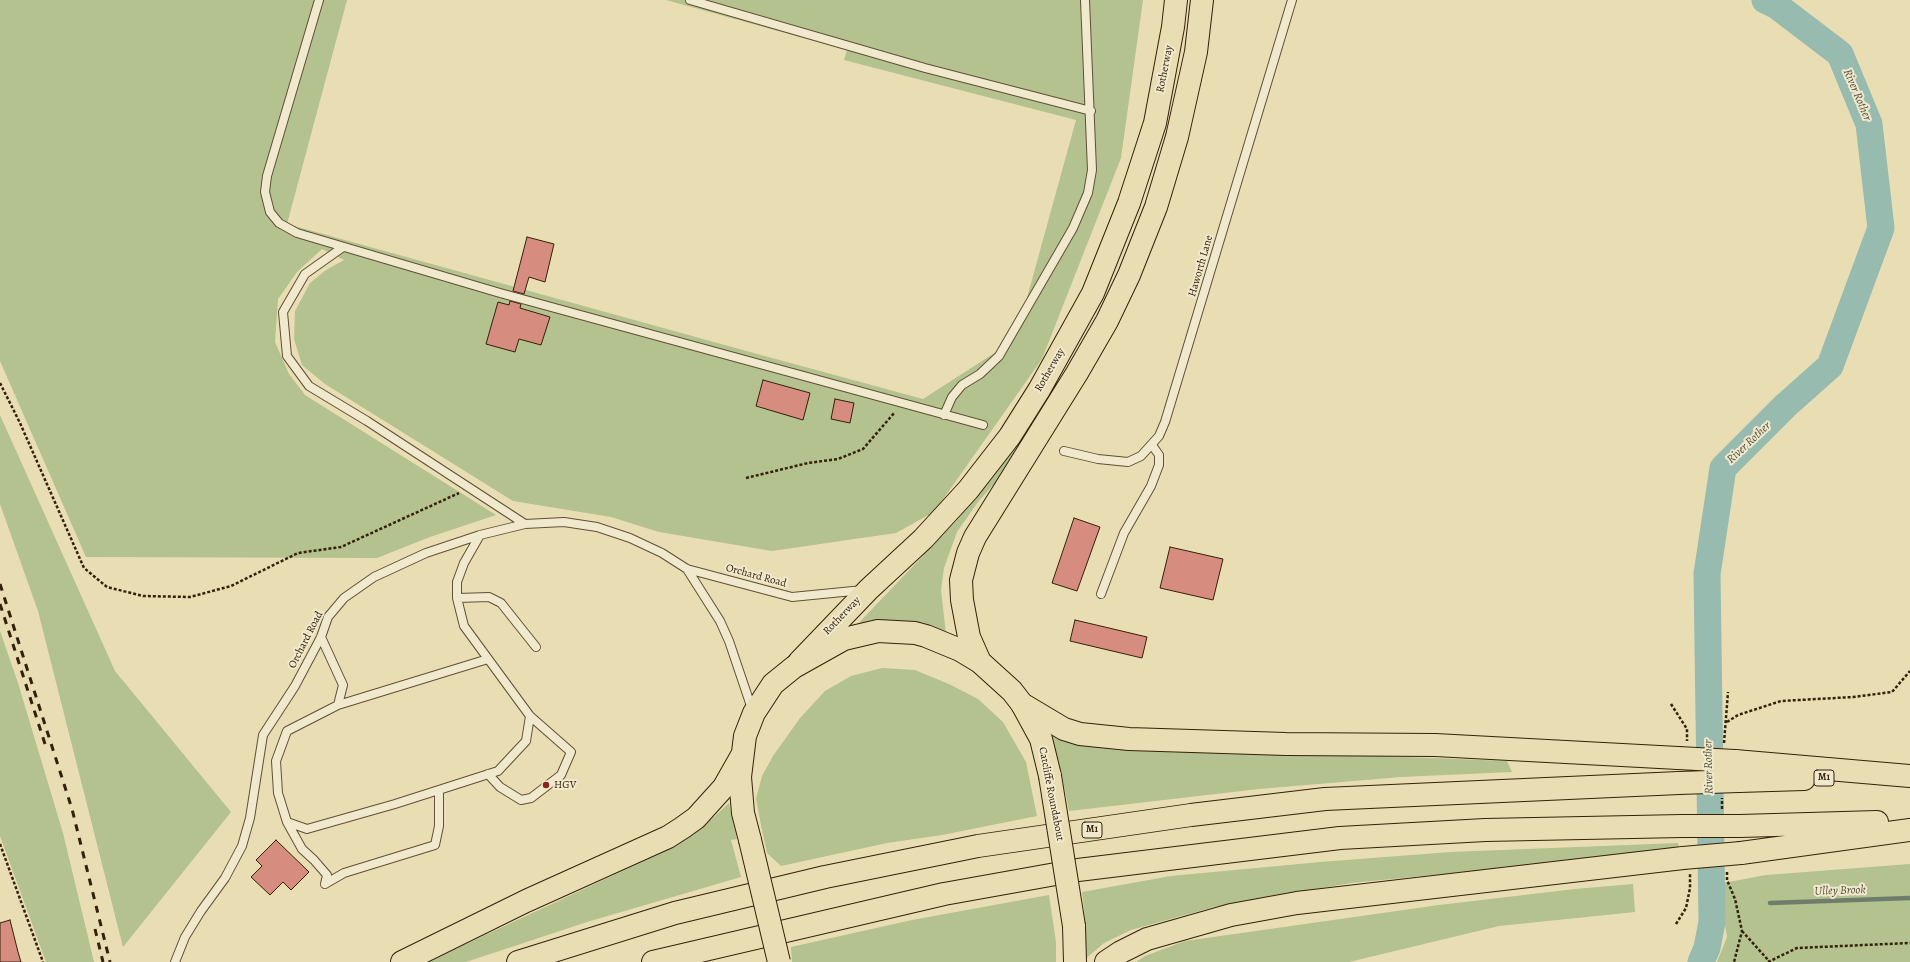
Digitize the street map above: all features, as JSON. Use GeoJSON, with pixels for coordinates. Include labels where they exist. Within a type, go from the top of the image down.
{"type":"FeatureCollection","features":[{"type":"Feature","properties":{"kind":"main road","name":"Rotherway"},"geometry":{"type":"LineString","coordinates":[[794,667],[869,589],[923,539],[968,490],[1010,436],[1039,390],[1093,293],[1130,203],[1155,123],[1173,27],[1176,0]]}},
{"type":"Feature","properties":{"kind":"main road"},"geometry":{"type":"LineString","coordinates":[[980,662],[969,637],[962,600],[961,580],[968,552],[975,537],[1077,373],[1107,321],[1130,275],[1156,207],[1178,137],[1196,52],[1202,0]]}},
{"type":"Feature","properties":{"kind":"main road","name":"Catcliffe Roundabout"},"geometry":{"type":"LineString","coordinates":[[779,962],[743,813],[740,776],[741,757],[745,736],[754,712],[773,684],[794,667],[844,639],[878,631],[915,633],[960,650],[980,662],[1012,691],[1022,704],[1041,740],[1050,776],[1074,926],[1074,962]]}},
{"type":"Feature","properties":{"kind":"main road"},"geometry":{"type":"LineString","coordinates":[[1022,704],[1064,729],[1080,734],[1130,739],[1286,744],[1435,745],[1678,758],[1737,771]]}},
{"type":"Feature","properties":{"kind":"main road"},"geometry":{"type":"LineString","coordinates":[[402,962],[526,901],[668,837],[696,818],[724,787],[741,757]]}},
{"type":"Feature","properties":{"kind":"main road","name":"M1"},"geometry":{"type":"LineString","coordinates":[[518,962],[675,913],[825,877],[978,846],[1191,815],[1325,799],[1679,783],[1737,771],[1910,776]]}},
{"type":"Feature","properties":{"kind":"main road"},"geometry":{"type":"LineString","coordinates":[[653,962],[944,894],[1078,870],[1340,838],[1485,830],[1910,822]]}},
{"type":"Feature","properties":{"kind":"main road"},"geometry":{"type":"LineString","coordinates":[[1106,962],[1121,952],[1148,940],[1230,914],[1297,903],[1684,858],[1741,853],[1910,830]]}},
{"type":"Feature","properties":{"kind":"lane"},"geometry":{"type":"LineString","coordinates":[[319,0],[267,176],[265,192],[270,212],[279,223],[297,233],[500,293],[901,404],[983,425]]}},
{"type":"Feature","properties":{"kind":"lane"},"geometry":{"type":"LineString","coordinates":[[690,0],[925,68],[1091,111]]}},
{"type":"Feature","properties":{"kind":"lane"},"geometry":{"type":"LineString","coordinates":[[944,415],[952,396],[962,385],[980,374],[999,356],[1073,228],[1088,192],[1092,170],[1091,111],[1085,0]]}},
{"type":"Feature","properties":{"kind":"lane","name":"Haworth Lane"},"geometry":{"type":"LineString","coordinates":[[1064,451],[1098,459],[1128,462],[1141,456],[1159,436],[1165,422],[1292,0]]}},
{"type":"Feature","properties":{"kind":"lane"},"geometry":{"type":"LineString","coordinates":[[343,247],[305,274],[283,312],[286,356],[309,386],[367,421],[525,524]]}},
{"type":"Feature","properties":{"kind":"lane"},"geometry":{"type":"LineString","coordinates":[[1101,594],[1124,533],[1151,486],[1159,464],[1159,455],[1152,445]]}},
{"type":"Feature","properties":{"kind":"lane","name":"Orchard Road"},"geometry":{"type":"LineString","coordinates":[[175,962],[185,937],[201,911],[225,878],[242,846],[250,818],[263,735],[294,686],[321,637],[328,617],[344,598],[374,577],[426,552],[480,535],[525,524],[564,522],[597,527],[630,538],[662,553],[687,569],[792,597],[869,589]]}},
{"type":"Feature","properties":{"kind":"lane"},"geometry":{"type":"LineString","coordinates":[[480,535],[464,563],[457,582],[457,598],[464,626],[530,716],[572,752],[560,775],[531,798],[521,800],[500,787],[488,774]]}},
{"type":"Feature","properties":{"kind":"lane","name":"Orchard Road"},"geometry":{"type":"LineString","coordinates":[[687,569],[720,621],[754,712]]}},
{"type":"Feature","properties":{"kind":"lane"},"geometry":{"type":"LineString","coordinates":[[457,598],[489,597],[501,604],[536,648]]}},
{"type":"Feature","properties":{"kind":"lane"},"geometry":{"type":"LineString","coordinates":[[321,637],[342,685],[338,705]]}},
{"type":"Feature","properties":{"kind":"lane"},"geometry":{"type":"LineString","coordinates":[[439,790],[439,826],[435,844],[344,874],[325,884],[327,876],[314,860],[302,849],[287,822],[278,793],[276,761],[287,731],[338,705],[488,659]]}},
{"type":"Feature","properties":{"kind":"lane"},"geometry":{"type":"LineString","coordinates":[[287,822],[307,829],[498,771],[526,741],[530,716]]}},
{"type":"Feature","properties":{"kind":"path"},"geometry":{"type":"LineString","coordinates":[[0,383],[20,423],[84,568],[106,587],[144,596],[190,596],[231,586],[298,553],[341,547],[470,488]]}},
{"type":"Feature","properties":{"kind":"path"},"geometry":{"type":"LineString","coordinates":[[746,478],[808,463],[838,459],[863,449],[901,404]]}},
{"type":"Feature","properties":{"kind":"path"},"geometry":{"type":"LineString","coordinates":[[1726,723],[1738,715],[1781,701],[1852,697],[1892,692],[1910,671]]}},
{"type":"Feature","properties":{"kind":"path"},"geometry":{"type":"LineString","coordinates":[[0,844],[43,962]]}},
{"type":"Feature","properties":{"kind":"path"},"geometry":{"type":"LineString","coordinates":[[1734,962],[1742,931],[1741,921]]}},
{"type":"Feature","properties":{"kind":"path"},"geometry":{"type":"LineString","coordinates":[[1742,931],[1768,962],[1797,948],[1910,943]]}},
{"type":"Feature","properties":{"kind":"green space"},"geometry":{"type":"Polygon","coordinates":[[[0,0],[347,0],[287,224],[923,399],[996,352],[1025,305],[1076,120],[844,60],[847,50],[666,0],[1143,0],[1121,158],[1042,359],[934,512],[896,533],[772,551],[659,532],[611,517],[513,501],[325,384],[302,365],[294,339],[295,311],[310,283],[326,270],[344,260],[322,249],[297,272],[278,299],[275,342],[289,374],[305,395],[496,515],[430,537],[377,558],[86,557],[0,361],[0,0]]]}},
{"type":"Feature","properties":{"kind":"green space"},"geometry":{"type":"Polygon","coordinates":[[[1042,411],[1008,472],[993,485],[978,502],[957,532],[944,568],[941,590],[946,634],[854,628],[958,519],[1042,411]]]}},
{"type":"Feature","properties":{"kind":"green space"},"geometry":{"type":"Polygon","coordinates":[[[0,415],[115,671],[231,812],[123,947],[38,611],[0,504],[0,415]]]}},
{"type":"Feature","properties":{"kind":"green space"},"geometry":{"type":"Polygon","coordinates":[[[0,631],[18,683],[63,833],[94,962],[46,962],[0,836],[0,631]]]}},
{"type":"Feature","properties":{"kind":"green space"},"geometry":{"type":"Polygon","coordinates":[[[882,668],[915,670],[951,685],[978,699],[1003,722],[1026,762],[1037,816],[942,835],[887,843],[781,866],[767,853],[762,830],[756,799],[762,776],[773,756],[800,718],[825,691],[851,676],[882,668]]]}},
{"type":"Feature","properties":{"kind":"green space"},"geometry":{"type":"Polygon","coordinates":[[[1043,726],[1279,752],[1507,761],[1512,772],[1401,777],[1259,789],[1069,811],[1062,776],[1055,777],[1043,726]]]}},
{"type":"Feature","properties":{"kind":"green space"},"geometry":{"type":"Polygon","coordinates":[[[729,803],[737,839],[731,840],[741,877],[587,922],[466,962],[427,962],[670,849],[704,826],[729,803]]]}},
{"type":"Feature","properties":{"kind":"green space"},"geometry":{"type":"Polygon","coordinates":[[[1678,843],[1679,851],[1351,883],[1214,907],[1131,930],[1104,943],[1083,961],[1079,928],[1086,927],[1082,892],[1171,876],[1320,862],[1451,852],[1678,843]]]}},
{"type":"Feature","properties":{"kind":"green space"},"geometry":{"type":"Polygon","coordinates":[[[1910,864],[1910,962],[1717,962],[1727,937],[1718,884],[1766,875],[1910,864]]]}},
{"type":"Feature","properties":{"kind":"green space"},"geometry":{"type":"Polygon","coordinates":[[[1633,884],[1635,912],[1499,926],[1349,962],[1136,962],[1145,956],[1185,941],[1439,905],[1575,889],[1633,884]]]}},
{"type":"Feature","properties":{"kind":"green space"},"geometry":{"type":"Polygon","coordinates":[[[1049,895],[1056,942],[1056,962],[792,962],[791,947],[912,920],[1049,895]]]}},
{"type":"Feature","properties":{"kind":"building"},"geometry":{"type":"Polygon","coordinates":[[[527,237],[554,244],[545,282],[529,277],[524,294],[513,291],[527,237]]]}},
{"type":"Feature","properties":{"kind":"building"},"geometry":{"type":"Polygon","coordinates":[[[510,301],[521,304],[520,308],[550,317],[541,345],[519,339],[515,352],[486,344],[498,302],[509,305],[510,301]]]}},
{"type":"Feature","properties":{"kind":"building"},"geometry":{"type":"Polygon","coordinates":[[[763,380],[810,393],[803,420],[756,406],[763,380]]]}},
{"type":"Feature","properties":{"kind":"building"},"geometry":{"type":"Polygon","coordinates":[[[835,399],[854,403],[850,423],[831,419],[835,399]]]}},
{"type":"Feature","properties":{"kind":"building"},"geometry":{"type":"Polygon","coordinates":[[[1074,518],[1100,527],[1077,591],[1052,583],[1074,518]]]}},
{"type":"Feature","properties":{"kind":"building"},"geometry":{"type":"Polygon","coordinates":[[[1170,547],[1223,559],[1213,600],[1160,588],[1170,547]]]}},
{"type":"Feature","properties":{"kind":"building"},"geometry":{"type":"Polygon","coordinates":[[[1075,620],[1147,637],[1142,658],[1070,641],[1075,620]]]}},
{"type":"Feature","properties":{"kind":"building"},"geometry":{"type":"Polygon","coordinates":[[[276,840],[309,872],[291,890],[283,882],[270,895],[251,877],[262,866],[256,860],[276,840]]]}},
{"type":"Feature","properties":{"kind":"building"},"geometry":{"type":"Polygon","coordinates":[[[10,920],[21,962],[0,962],[0,923],[10,920]]]}},
{"type":"Feature","properties":{"kind":"waterway","name":"River Rother"},"geometry":{"type":"LineString","coordinates":[[1701,962],[1707,948],[1712,922],[1707,574],[1723,468],[1785,406],[1830,366],[1881,228],[1869,124],[1840,54],[1777,6],[1765,0]]}},
{"type":"Feature","properties":{"kind":"waterway","name":"Ulley Brook"},"geometry":{"type":"LineString","coordinates":[[1770,903],[1910,898]]}},
{"type":"Feature","properties":{"kind":"railway"},"geometry":{"type":"LineString","coordinates":[[0,584],[72,809],[110,962]]}},
{"type":"Feature","properties":{"kind":"railway"},"geometry":{"type":"LineString","coordinates":[[0,604],[45,744]]}},
{"type":"Feature","properties":{"kind":"railway"},"geometry":{"type":"LineString","coordinates":[[95,929],[103,962]]}},
{"type":"Feature","properties":{"kind":"place","name":"HGV"},"geometry":{"type":"Point","coordinates":[546,785]}}]}
